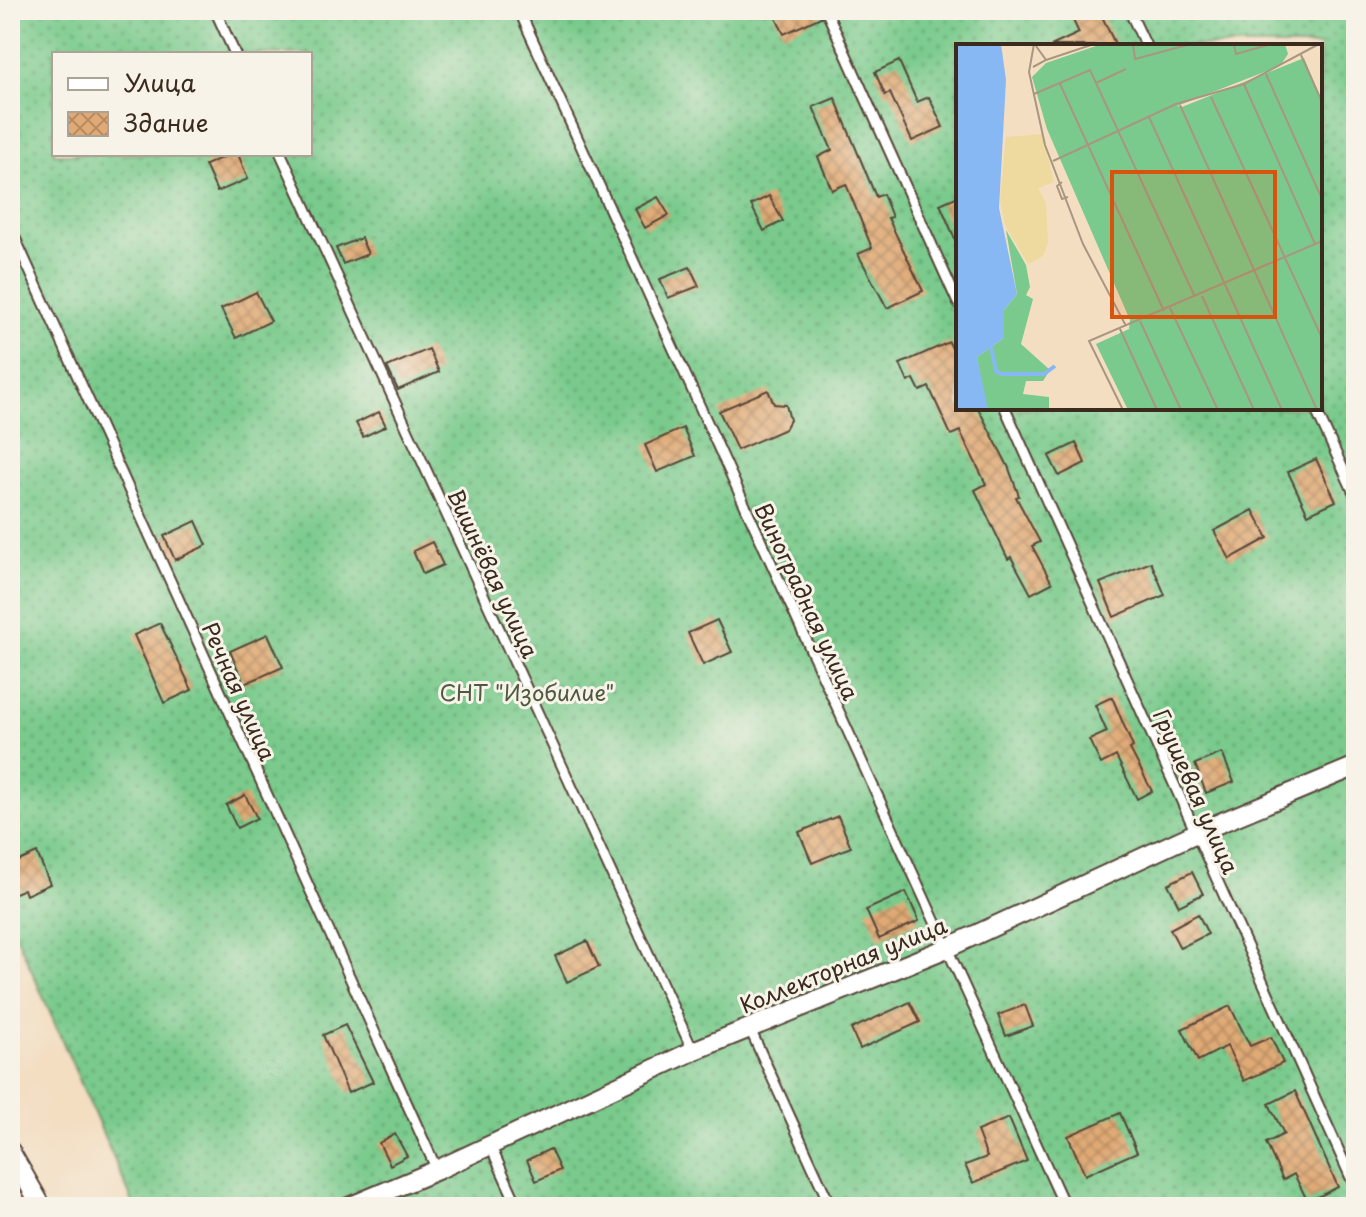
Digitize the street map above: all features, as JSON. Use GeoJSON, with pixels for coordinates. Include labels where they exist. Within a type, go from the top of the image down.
{"type":"FeatureCollection","features":[{"type":"Feature","properties":{"kind":"street","name":"Коллекторная улица"},"geometry":{"type":"LineString","coordinates":[[349,1207],[437,1170],[693,1051],[947,948],[1196,833],[1356,766]]}},
{"type":"Feature","properties":{"kind":"street"},"geometry":{"type":"LineString","coordinates":[[10,1151],[42,1207]]}},
{"type":"Feature","properties":{"kind":"lane"},"geometry":{"type":"LineString","coordinates":[[215,10],[234,52]]}},
{"type":"Feature","properties":{"kind":"lane","name":"Виноградная улица"},"geometry":{"type":"LineString","coordinates":[[519,10],[1065,1207]]}},
{"type":"Feature","properties":{"kind":"lane"},"geometry":{"type":"LineString","coordinates":[[826,10],[956,299]]}},
{"type":"Feature","properties":{"kind":"lane"},"geometry":{"type":"LineString","coordinates":[[1129,10],[1145,44]]}},
{"type":"Feature","properties":{"kind":"lane","name":"Вишнёвая улица"},"geometry":{"type":"LineString","coordinates":[[282,156],[693,1051]]}},
{"type":"Feature","properties":{"kind":"lane","name":"Речная улица"},"geometry":{"type":"LineString","coordinates":[[10,227],[437,1170]]}},
{"type":"Feature","properties":{"kind":"lane","name":"Грушевая улица"},"geometry":{"type":"LineString","coordinates":[[1006,410],[1356,1189]]}},
{"type":"Feature","properties":{"kind":"lane"},"geometry":{"type":"LineString","coordinates":[[1316,410],[1356,497]]}},
{"type":"Feature","properties":{"kind":"lane"},"geometry":{"type":"LineString","coordinates":[[750,1029],[831,1207]]}},
{"type":"Feature","properties":{"kind":"lane"},"geometry":{"type":"LineString","coordinates":[[490,1145],[518,1207]]}},
{"type":"Feature","properties":{"kind":"green space","name":"СНТ \"Изобилие\""},"geometry":{"type":"Polygon","coordinates":[[[10,10],[1356,10],[1356,1207],[135,1207],[10,921],[10,10]]]}},
{"type":"Feature","properties":{"kind":"building"},"geometry":{"type":"Polygon","coordinates":[[[784,10],[819,10],[821,17],[784,34],[774,14],[784,10]]]}},
{"type":"Feature","properties":{"kind":"building"},"geometry":{"type":"Polygon","coordinates":[[[1068,10],[1099,10],[1115,44],[1055,44],[1079,33],[1068,10]]]}},
{"type":"Feature","properties":{"kind":"building"},"geometry":{"type":"Polygon","coordinates":[[[899,61],[917,102],[929,97],[943,127],[912,141],[890,93],[885,95],[875,72],[899,61]]]}},
{"type":"Feature","properties":{"kind":"building"},"geometry":{"type":"Polygon","coordinates":[[[835,98],[876,197],[883,194],[892,217],[888,218],[923,291],[887,308],[858,254],[872,248],[846,184],[832,190],[818,157],[832,150],[813,107],[835,98]]]}},
{"type":"Feature","properties":{"kind":"building"},"geometry":{"type":"Polygon","coordinates":[[[225,156],[239,156],[248,179],[217,192],[205,165],[225,156]]]}},
{"type":"Feature","properties":{"kind":"building"},"geometry":{"type":"Polygon","coordinates":[[[769,196],[783,221],[764,231],[751,205],[769,196]]]}},
{"type":"Feature","properties":{"kind":"building"},"geometry":{"type":"Polygon","coordinates":[[[658,197],[669,215],[645,228],[635,209],[658,197]]]}},
{"type":"Feature","properties":{"kind":"building"},"geometry":{"type":"Polygon","coordinates":[[[956,197],[956,241],[940,204],[956,197]]]}},
{"type":"Feature","properties":{"kind":"building"},"geometry":{"type":"Polygon","coordinates":[[[361,238],[368,254],[343,264],[336,248],[361,238]]]}},
{"type":"Feature","properties":{"kind":"building"},"geometry":{"type":"Polygon","coordinates":[[[690,267],[699,286],[668,298],[660,279],[690,267]]]}},
{"type":"Feature","properties":{"kind":"building"},"geometry":{"type":"Polygon","coordinates":[[[256,292],[271,321],[236,338],[221,309],[256,292]]]}},
{"type":"Feature","properties":{"kind":"building"},"geometry":{"type":"Polygon","coordinates":[[[949,342],[956,357],[956,410],[979,410],[1008,466],[1019,496],[1016,497],[1040,542],[1032,546],[1052,583],[1031,594],[1011,557],[1008,559],[975,490],[986,484],[960,431],[951,435],[929,387],[920,391],[914,379],[908,382],[900,364],[949,342]]]}},
{"type":"Feature","properties":{"kind":"building"},"geometry":{"type":"Polygon","coordinates":[[[429,349],[439,372],[398,390],[387,367],[429,349]]]}},
{"type":"Feature","properties":{"kind":"building"},"geometry":{"type":"Polygon","coordinates":[[[768,390],[774,404],[786,405],[790,420],[785,429],[737,450],[719,411],[768,390]]]}},
{"type":"Feature","properties":{"kind":"building"},"geometry":{"type":"Polygon","coordinates":[[[379,412],[386,426],[363,437],[356,423],[379,412]]]}},
{"type":"Feature","properties":{"kind":"building"},"geometry":{"type":"Polygon","coordinates":[[[683,428],[695,456],[657,472],[645,445],[683,428]]]}},
{"type":"Feature","properties":{"kind":"building"},"geometry":{"type":"Polygon","coordinates":[[[1076,443],[1085,463],[1059,476],[1049,456],[1076,443]]]}},
{"type":"Feature","properties":{"kind":"building"},"geometry":{"type":"Polygon","coordinates":[[[1316,459],[1336,501],[1308,514],[1288,472],[1316,459]]]}},
{"type":"Feature","properties":{"kind":"building"},"geometry":{"type":"Polygon","coordinates":[[[1253,510],[1268,538],[1230,559],[1214,531],[1253,510]]]}},
{"type":"Feature","properties":{"kind":"building"},"geometry":{"type":"Polygon","coordinates":[[[196,521],[207,545],[175,560],[164,536],[196,521]]]}},
{"type":"Feature","properties":{"kind":"building"},"geometry":{"type":"Polygon","coordinates":[[[432,542],[443,565],[423,574],[413,551],[432,542]]]}},
{"type":"Feature","properties":{"kind":"building"},"geometry":{"type":"Polygon","coordinates":[[[1151,562],[1165,595],[1114,617],[1100,583],[1151,562]]]}},
{"type":"Feature","properties":{"kind":"building"},"geometry":{"type":"Polygon","coordinates":[[[717,620],[732,652],[703,665],[688,633],[717,620]]]}},
{"type":"Feature","properties":{"kind":"building"},"geometry":{"type":"Polygon","coordinates":[[[160,623],[192,690],[164,703],[134,635],[160,623]]]}},
{"type":"Feature","properties":{"kind":"building"},"geometry":{"type":"Polygon","coordinates":[[[268,634],[283,667],[244,684],[230,651],[268,634]]]}},
{"type":"Feature","properties":{"kind":"building"},"geometry":{"type":"Polygon","coordinates":[[[1112,697],[1133,747],[1130,749],[1152,791],[1137,799],[1116,756],[1101,764],[1089,740],[1107,732],[1095,705],[1112,697]]]}},
{"type":"Feature","properties":{"kind":"building"},"geometry":{"type":"Polygon","coordinates":[[[1222,753],[1234,782],[1206,793],[1195,764],[1222,753]]]}},
{"type":"Feature","properties":{"kind":"building"},"geometry":{"type":"Polygon","coordinates":[[[245,795],[257,818],[237,828],[226,805],[245,795]]]}},
{"type":"Feature","properties":{"kind":"building"},"geometry":{"type":"Polygon","coordinates":[[[838,816],[851,847],[812,863],[799,832],[838,816]]]}},
{"type":"Feature","properties":{"kind":"building"},"geometry":{"type":"Polygon","coordinates":[[[37,853],[50,884],[26,895],[24,889],[10,895],[10,865],[37,853]]]}},
{"type":"Feature","properties":{"kind":"building"},"geometry":{"type":"Polygon","coordinates":[[[1192,872],[1203,894],[1179,906],[1168,884],[1192,872]]]}},
{"type":"Feature","properties":{"kind":"building"},"geometry":{"type":"Polygon","coordinates":[[[906,892],[919,921],[879,939],[866,910],[906,892]]]}},
{"type":"Feature","properties":{"kind":"building"},"geometry":{"type":"Polygon","coordinates":[[[1198,914],[1208,934],[1180,948],[1170,929],[1198,914]]]}},
{"type":"Feature","properties":{"kind":"building"},"geometry":{"type":"Polygon","coordinates":[[[587,941],[599,967],[567,982],[555,956],[587,941]]]}},
{"type":"Feature","properties":{"kind":"building"},"geometry":{"type":"Polygon","coordinates":[[[910,1002],[920,1022],[860,1049],[851,1029],[910,1002]]]}},
{"type":"Feature","properties":{"kind":"building"},"geometry":{"type":"Polygon","coordinates":[[[1025,1005],[1033,1026],[1006,1036],[998,1015],[1025,1005]]]}},
{"type":"Feature","properties":{"kind":"building"},"geometry":{"type":"Polygon","coordinates":[[[1230,1006],[1250,1046],[1271,1037],[1283,1063],[1244,1081],[1227,1046],[1198,1061],[1182,1029],[1230,1006]]]}},
{"type":"Feature","properties":{"kind":"building"},"geometry":{"type":"Polygon","coordinates":[[[345,1025],[373,1082],[348,1093],[323,1035],[345,1025]]]}},
{"type":"Feature","properties":{"kind":"building"},"geometry":{"type":"Polygon","coordinates":[[[1295,1091],[1338,1187],[1308,1202],[1294,1174],[1283,1180],[1266,1143],[1284,1134],[1269,1104],[1295,1091]]]}},
{"type":"Feature","properties":{"kind":"building"},"geometry":{"type":"Polygon","coordinates":[[[1120,1113],[1137,1152],[1085,1175],[1068,1136],[1120,1113]]]}},
{"type":"Feature","properties":{"kind":"building"},"geometry":{"type":"Polygon","coordinates":[[[1009,1118],[1027,1161],[973,1183],[965,1165],[987,1157],[977,1131],[1009,1118]]]}},
{"type":"Feature","properties":{"kind":"building"},"geometry":{"type":"Polygon","coordinates":[[[395,1134],[407,1156],[390,1165],[379,1143],[395,1134]]]}},
{"type":"Feature","properties":{"kind":"building"},"geometry":{"type":"Polygon","coordinates":[[[550,1149],[560,1170],[536,1181],[527,1160],[550,1149]]]}}]}
